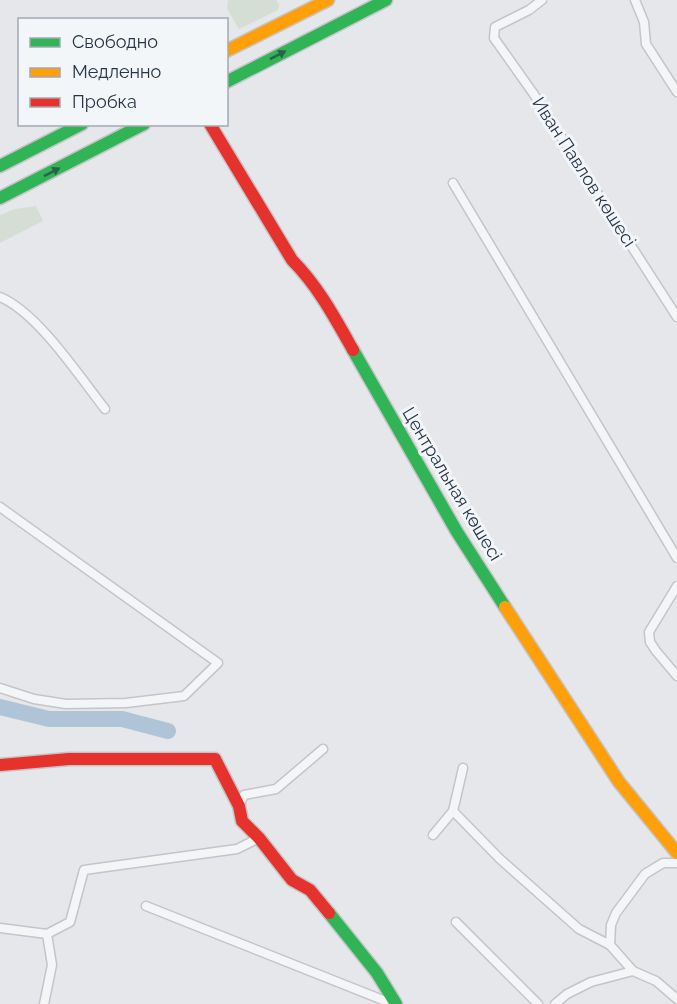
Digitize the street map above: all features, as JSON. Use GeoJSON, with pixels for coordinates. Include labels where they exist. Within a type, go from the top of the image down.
{"type":"FeatureCollection","features":[{"type":"Feature","properties":{"kind":"street"},"geometry":{"type":"LineString","coordinates":[[228,50],[328,0]]}},
{"type":"Feature","properties":{"kind":"street"},"geometry":{"type":"LineString","coordinates":[[228,81],[386,0]]}},
{"type":"Feature","properties":{"kind":"street","name":"Иван Павлов көшесі"},"geometry":{"type":"LineString","coordinates":[[542,0],[529,10],[495,27],[494,38],[677,317]]}},
{"type":"Feature","properties":{"kind":"street"},"geometry":{"type":"LineString","coordinates":[[635,0],[644,22],[646,44],[677,92]]}},
{"type":"Feature","properties":{"kind":"street"},"geometry":{"type":"LineString","coordinates":[[0,166],[78,126]]}},
{"type":"Feature","properties":{"kind":"street"},"geometry":{"type":"LineString","coordinates":[[0,198],[140,126]]}},
{"type":"Feature","properties":{"kind":"street","name":"Центральная көшесі"},"geometry":{"type":"LineString","coordinates":[[211,126],[292,260],[309,277],[322,297],[458,532],[619,782],[677,853]]}},
{"type":"Feature","properties":{"kind":"street"},"geometry":{"type":"LineString","coordinates":[[453,183],[677,558]]}},
{"type":"Feature","properties":{"kind":"street"},"geometry":{"type":"LineString","coordinates":[[0,297],[14,303],[48,338],[105,409]]}},
{"type":"Feature","properties":{"kind":"street"},"geometry":{"type":"LineString","coordinates":[[0,507],[218,663],[184,696],[138,702],[66,704],[34,699],[0,688]]}},
{"type":"Feature","properties":{"kind":"street"},"geometry":{"type":"LineString","coordinates":[[677,586],[649,632],[656,651],[677,676]]}},
{"type":"Feature","properties":{"kind":"street"},"geometry":{"type":"LineString","coordinates":[[239,806],[244,795],[276,789],[323,749]]}},
{"type":"Feature","properties":{"kind":"street"},"geometry":{"type":"LineString","coordinates":[[0,765],[69,759],[215,759],[239,806],[242,821],[259,838],[292,880],[310,890],[377,973],[395,1004]]}},
{"type":"Feature","properties":{"kind":"street"},"geometry":{"type":"LineString","coordinates":[[433,836],[453,811],[463,768]]}},
{"type":"Feature","properties":{"kind":"street"},"geometry":{"type":"LineString","coordinates":[[453,811],[500,859],[579,929],[610,945],[633,970],[656,981],[677,999]]}},
{"type":"Feature","properties":{"kind":"street"},"geometry":{"type":"LineString","coordinates":[[0,928],[47,934],[70,922],[84,870],[213,854],[237,849],[259,838]]}},
{"type":"Feature","properties":{"kind":"street"},"geometry":{"type":"LineString","coordinates":[[610,945],[610,925],[616,913],[645,874],[663,863],[677,863]]}},
{"type":"Feature","properties":{"kind":"street"},"geometry":{"type":"LineString","coordinates":[[146,906],[395,1004]]}},
{"type":"Feature","properties":{"kind":"street"},"geometry":{"type":"LineString","coordinates":[[456,922],[538,1004]]}},
{"type":"Feature","properties":{"kind":"street"},"geometry":{"type":"LineString","coordinates":[[44,1004],[52,965],[47,934]]}},
{"type":"Feature","properties":{"kind":"street"},"geometry":{"type":"LineString","coordinates":[[555,1004],[567,994],[591,982],[633,970]]}},
{"type":"Feature","properties":{"kind":"shaded area"},"geometry":{"type":"Polygon","coordinates":[[[228,0],[276,0],[279,5],[278,10],[239,29],[227,9],[228,0]]]}},
{"type":"Feature","properties":{"kind":"shaded area"},"geometry":{"type":"Polygon","coordinates":[[[36,206],[43,221],[0,243],[0,215],[15,209],[36,206]]]}},
{"type":"Feature","properties":{"kind":"waterway"},"geometry":{"type":"LineString","coordinates":[[0,707],[49,719],[122,719],[168,731]]}},
{"type":"Feature","properties":{"kind":"traffic: fast"},"geometry":{"type":"LineString","coordinates":[[228,81],[386,0]]}},
{"type":"Feature","properties":{"kind":"traffic: fast"},"geometry":{"type":"LineString","coordinates":[[0,166],[78,126]]}},
{"type":"Feature","properties":{"kind":"traffic: fast"},"geometry":{"type":"LineString","coordinates":[[0,198],[140,126]]}},
{"type":"Feature","properties":{"kind":"traffic: fast"},"geometry":{"type":"LineString","coordinates":[[353,350],[457,532],[505,607]]}},
{"type":"Feature","properties":{"kind":"traffic: fast"},"geometry":{"type":"LineString","coordinates":[[329,913],[377,973],[396,1004]]}},
{"type":"Feature","properties":{"kind":"traffic: slow"},"geometry":{"type":"LineString","coordinates":[[228,50],[328,0]]}},
{"type":"Feature","properties":{"kind":"traffic: slow"},"geometry":{"type":"LineString","coordinates":[[505,607],[619,782],[677,853]]}},
{"type":"Feature","properties":{"kind":"traffic: jam"},"geometry":{"type":"LineString","coordinates":[[211,126],[292,260],[318,291],[353,350]]}},
{"type":"Feature","properties":{"kind":"traffic: jam"},"geometry":{"type":"LineString","coordinates":[[0,765],[69,759],[215,759],[239,806],[242,821],[259,838],[292,880],[310,890],[329,913]]}}]}
